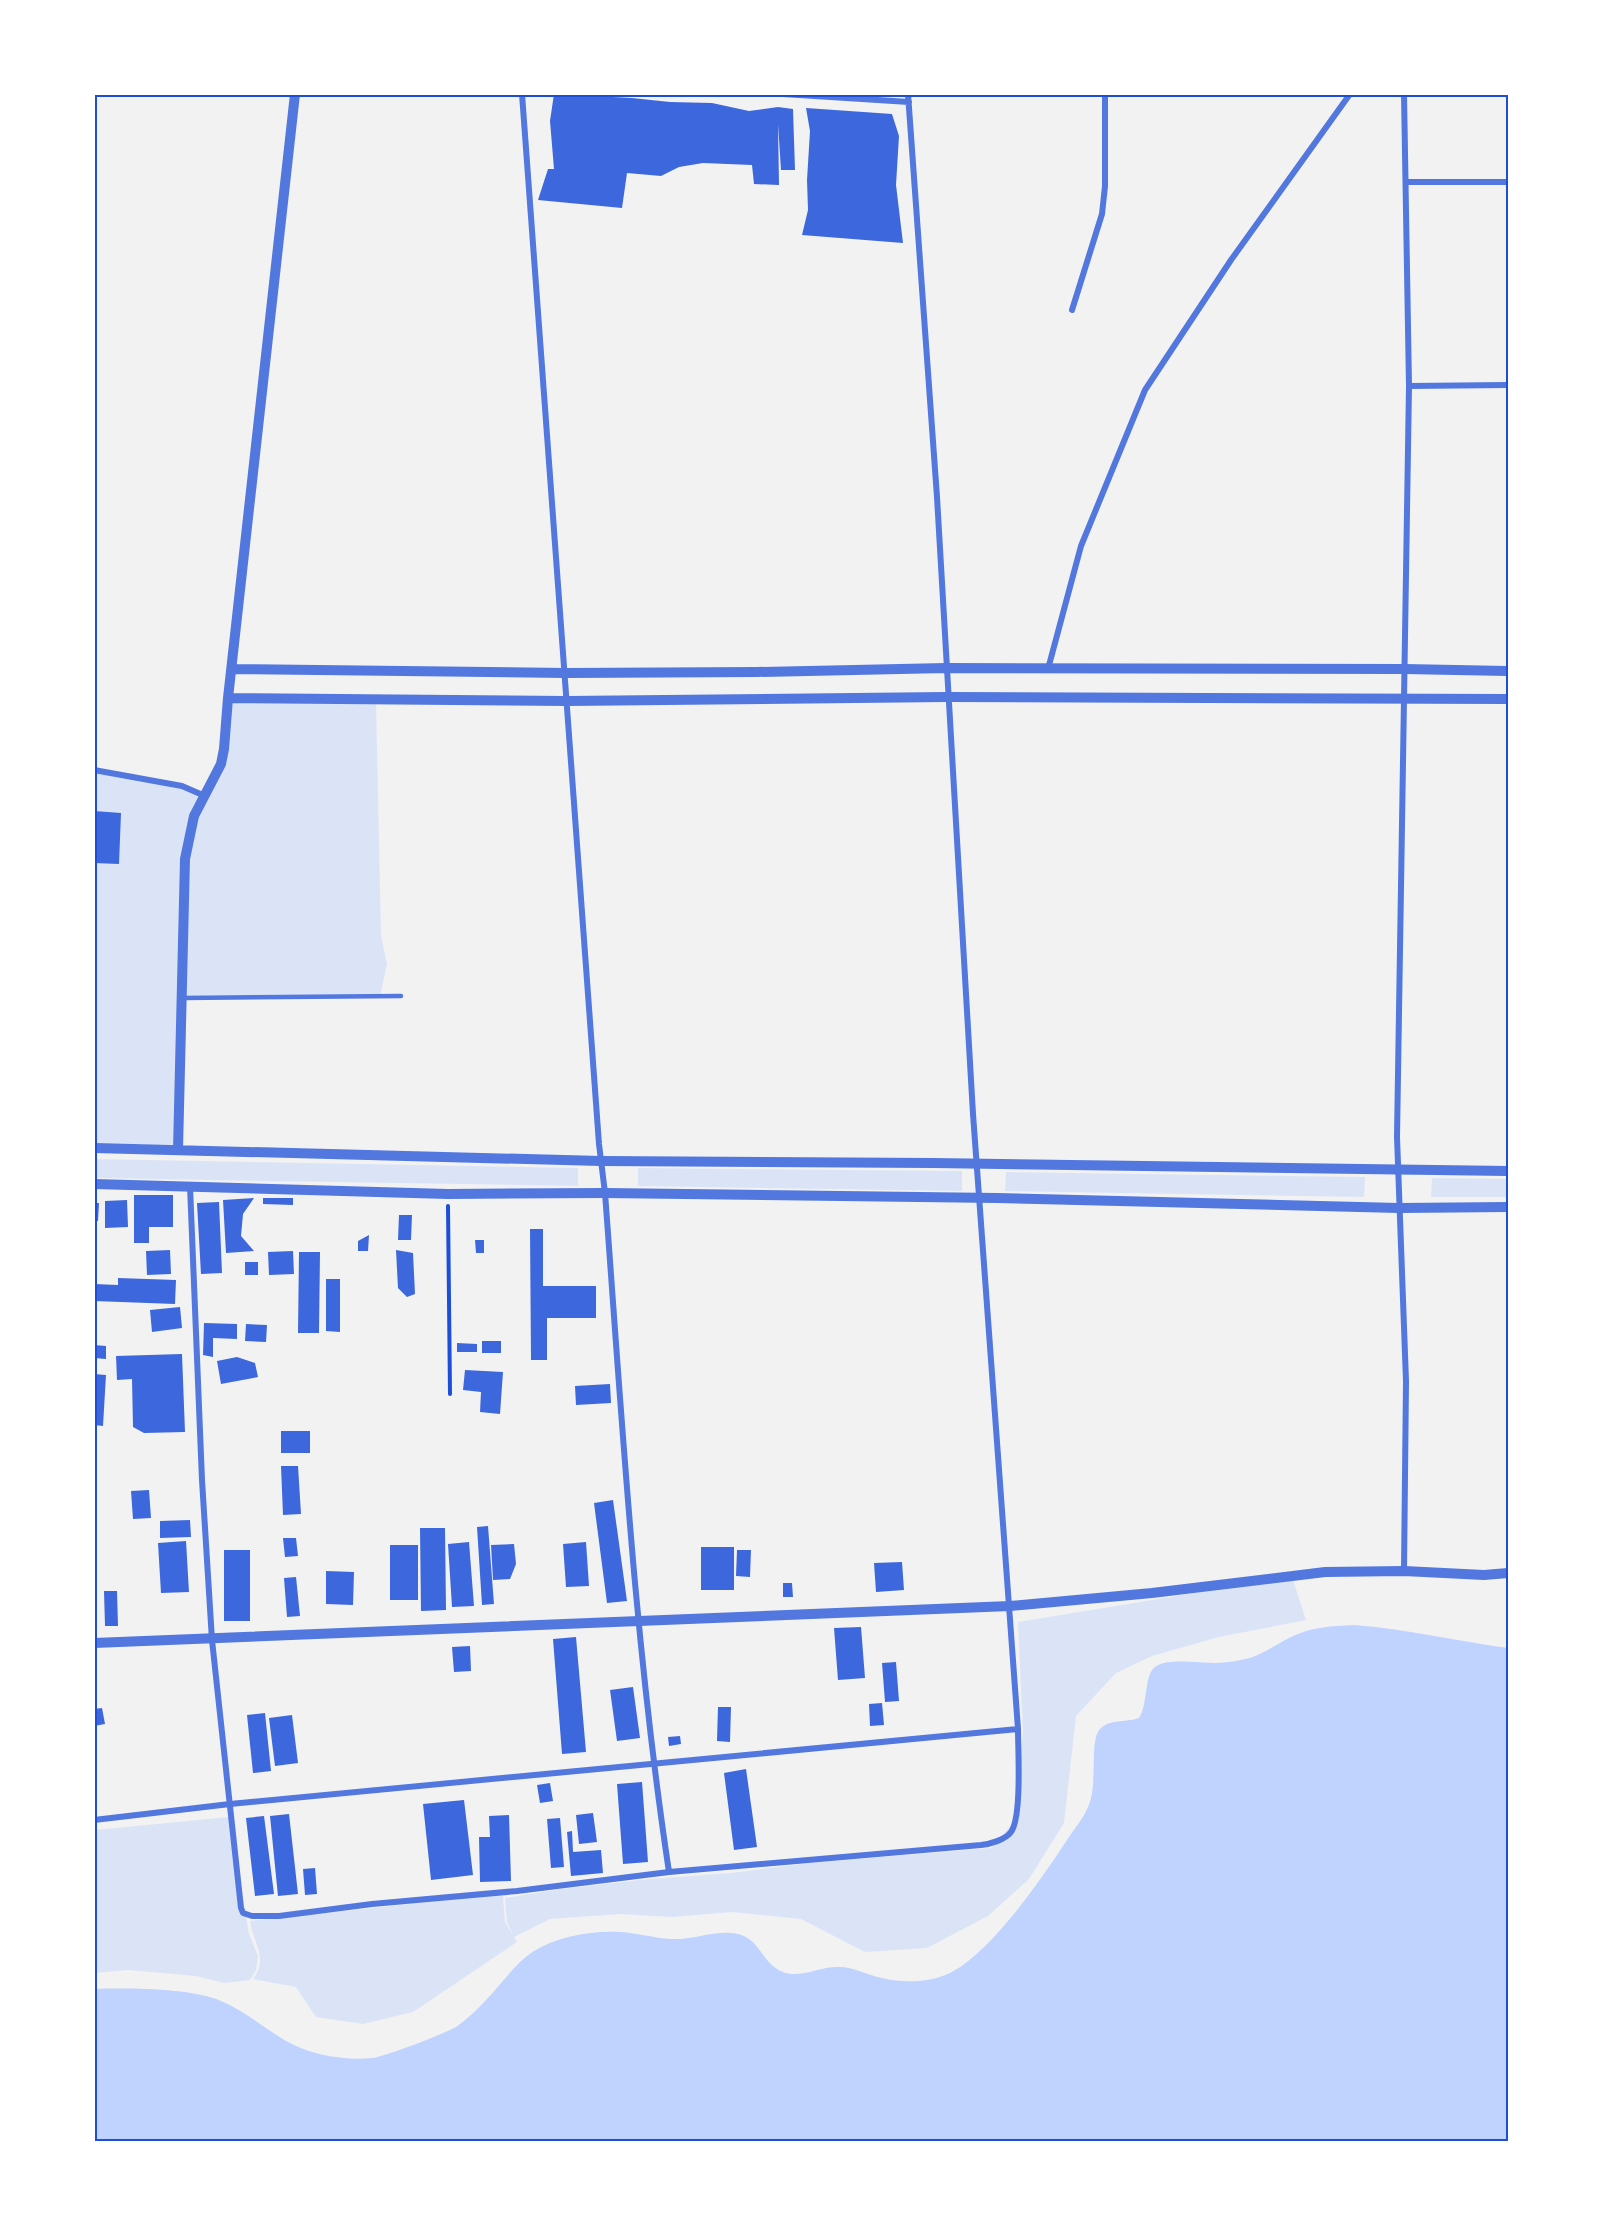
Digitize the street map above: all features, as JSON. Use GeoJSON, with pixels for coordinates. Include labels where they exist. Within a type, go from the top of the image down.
{"type":"FeatureCollection","features":[{"type":"Feature","properties":{"kind":"street"},"geometry":{"type":"LineString","coordinates":[[177,1150],[185,859],[192,821],[222,759],[295,94]]}},
{"type":"Feature","properties":{"kind":"street"},"geometry":{"type":"LineString","coordinates":[[522,94],[601,1161],[639,1622],[653,1765],[669,1872]]}},
{"type":"Feature","properties":{"kind":"street"},"geometry":{"type":"LineString","coordinates":[[783,94],[909,102]]}},
{"type":"Feature","properties":{"kind":"street"},"geometry":{"type":"LineString","coordinates":[[190,1186],[202,1480],[212,1640],[243,1913],[279,1916],[518,1891],[669,1872],[981,1845],[1008,1836],[1016,1822],[1018,1729],[973,1114],[937,497],[908,94]]}},
{"type":"Feature","properties":{"kind":"street"},"geometry":{"type":"LineString","coordinates":[[1072,310],[1102,214],[1105,186],[1105,94]]}},
{"type":"Feature","properties":{"kind":"street"},"geometry":{"type":"LineString","coordinates":[[1048,669],[1081,546],[1144,390],[1231,260],[1350,94]]}},
{"type":"Feature","properties":{"kind":"street"},"geometry":{"type":"LineString","coordinates":[[1404,94],[1409,386],[1397,1137],[1406,1381],[1404,1571]]}},
{"type":"Feature","properties":{"kind":"street"},"geometry":{"type":"LineString","coordinates":[[1407,182],[1509,182]]}},
{"type":"Feature","properties":{"kind":"street"},"geometry":{"type":"LineString","coordinates":[[1409,386],[1509,384]]}},
{"type":"Feature","properties":{"kind":"street"},"geometry":{"type":"LineString","coordinates":[[232,669],[566,673],[946,668],[1509,671]]}},
{"type":"Feature","properties":{"kind":"street"},"geometry":{"type":"LineString","coordinates":[[228,698],[567,701],[947,697],[1509,699]]}},
{"type":"Feature","properties":{"kind":"street"},"geometry":{"type":"LineString","coordinates":[[94,770],[182,786],[206,796]]}},
{"type":"Feature","properties":{"kind":"street"},"geometry":{"type":"LineString","coordinates":[[94,1148],[601,1161],[1509,1171]]}},
{"type":"Feature","properties":{"kind":"street"},"geometry":{"type":"LineString","coordinates":[[94,1184],[448,1194],[605,1193],[1399,1208],[1509,1207]]}},
{"type":"Feature","properties":{"kind":"street"},"geometry":{"type":"LineString","coordinates":[[94,1643],[1010,1606],[1152,1593],[1326,1572],[1404,1571],[1485,1575],[1509,1573]]}},
{"type":"Feature","properties":{"kind":"street"},"geometry":{"type":"LineString","coordinates":[[94,1820],[230,1804],[1018,1729]]}},
{"type":"Feature","properties":{"kind":"lane"},"geometry":{"type":"LineString","coordinates":[[182,998],[401,996]]}},
{"type":"Feature","properties":{"kind":"path"},"geometry":{"type":"LineString","coordinates":[[448,1194],[450,1394]]}},
{"type":"Feature","properties":{"kind":"shaded area"},"geometry":{"type":"Polygon","coordinates":[[[376,702],[381,935],[387,964],[380,996],[185,996],[181,1152],[95,1150],[95,771],[191,787],[206,796],[223,766],[230,703],[376,702]]]}},
{"type":"Feature","properties":{"kind":"shaded area"},"geometry":{"type":"Polygon","coordinates":[[[95,1159],[578,1168],[578,1186],[95,1178],[95,1159]]]}},
{"type":"Feature","properties":{"kind":"shaded area"},"geometry":{"type":"Polygon","coordinates":[[[638,1168],[962,1171],[962,1191],[638,1186],[638,1168]]]}},
{"type":"Feature","properties":{"kind":"shaded area"},"geometry":{"type":"Polygon","coordinates":[[[1006,1172],[1365,1177],[1364,1197],[1005,1191],[1006,1172]]]}},
{"type":"Feature","properties":{"kind":"shaded area"},"geometry":{"type":"Polygon","coordinates":[[[1432,1178],[1508,1179],[1508,1197],[1431,1197],[1432,1178]]]}},
{"type":"Feature","properties":{"kind":"shaded area"},"geometry":{"type":"Polygon","coordinates":[[[1292,1577],[1306,1620],[1219,1637],[1152,1656],[1116,1673],[1076,1716],[1064,1823],[1029,1879],[988,1916],[927,1948],[865,1952],[801,1919],[732,1912],[672,1917],[620,1914],[550,1919],[514,1937],[517,1942],[413,2012],[363,2024],[316,2017],[296,1987],[253,1979],[258,1972],[260,1958],[250,1921],[495,1895],[503,1896],[505,1922],[513,1935],[507,1922],[505,1898],[649,1879],[991,1848],[1013,1823],[1023,1733],[1018,1622],[1292,1577]]]}},
{"type":"Feature","properties":{"kind":"shaded area"},"geometry":{"type":"Polygon","coordinates":[[[229,1817],[249,1934],[258,1956],[256,1970],[250,1980],[224,1983],[196,1976],[128,1970],[95,1973],[95,1830],[229,1817]]]}},
{"type":"Feature","properties":{"kind":"water"},"geometry":{"type":"Polygon","coordinates":[[[1354,1625],[1393,1629],[1508,1648],[1508,2141],[95,2141],[95,1989],[159,1990],[208,1997],[238,2010],[296,2046],[328,2056],[362,2059],[391,2053],[456,2027],[491,1995],[527,1956],[554,1941],[587,1933],[621,1932],[678,1939],[735,1933],[752,1941],[768,1961],[789,1974],[845,1967],[882,1978],[908,1981],[934,1979],[950,1973],[966,1963],[998,1932],[1030,1894],[1081,1820],[1088,1807],[1093,1788],[1094,1747],[1098,1732],[1111,1723],[1139,1718],[1144,1706],[1149,1677],[1155,1667],[1175,1662],[1217,1663],[1241,1660],[1261,1654],[1306,1631],[1354,1625]]]}},
{"type":"Feature","properties":{"kind":"building"},"geometry":{"type":"Polygon","coordinates":[[[554,94],[712,103],[749,111],[778,107],[793,109],[795,170],[781,170],[778,124],[779,185],[754,184],[752,165],[703,163],[679,167],[661,176],[627,173],[622,208],[538,200],[548,169],[554,169],[550,121],[554,94]]]}},
{"type":"Feature","properties":{"kind":"building"},"geometry":{"type":"Polygon","coordinates":[[[806,108],[892,114],[899,136],[896,185],[903,243],[802,235],[808,210],[810,131],[806,108]]]}},
{"type":"Feature","properties":{"kind":"building"},"geometry":{"type":"Polygon","coordinates":[[[94,811],[121,813],[119,864],[94,863],[94,811]]]}},
{"type":"Feature","properties":{"kind":"building"},"geometry":{"type":"Polygon","coordinates":[[[134,1195],[173,1195],[173,1227],[149,1227],[149,1243],[134,1243],[134,1195]]]}},
{"type":"Feature","properties":{"kind":"building"},"geometry":{"type":"Polygon","coordinates":[[[254,1198],[243,1214],[241,1236],[254,1251],[226,1253],[223,1200],[254,1198]]]}},
{"type":"Feature","properties":{"kind":"building"},"geometry":{"type":"Polygon","coordinates":[[[263,1198],[293,1198],[293,1205],[263,1204],[263,1198]]]}},
{"type":"Feature","properties":{"kind":"building"},"geometry":{"type":"Polygon","coordinates":[[[127,1200],[128,1227],[105,1228],[105,1201],[127,1200]]]}},
{"type":"Feature","properties":{"kind":"building"},"geometry":{"type":"Polygon","coordinates":[[[219,1202],[222,1273],[201,1274],[197,1203],[219,1202]]]}},
{"type":"Feature","properties":{"kind":"building"},"geometry":{"type":"Polygon","coordinates":[[[94,1203],[99,1203],[98,1221],[94,1221],[94,1203]]]}},
{"type":"Feature","properties":{"kind":"building"},"geometry":{"type":"Polygon","coordinates":[[[399,1215],[412,1215],[411,1240],[398,1240],[399,1215]]]}},
{"type":"Feature","properties":{"kind":"building"},"geometry":{"type":"Polygon","coordinates":[[[530,1229],[543,1229],[543,1286],[596,1286],[596,1318],[547,1318],[547,1360],[531,1360],[530,1229]]]}},
{"type":"Feature","properties":{"kind":"building"},"geometry":{"type":"Polygon","coordinates":[[[369,1235],[368,1251],[358,1251],[358,1241],[369,1235]]]}},
{"type":"Feature","properties":{"kind":"building"},"geometry":{"type":"Polygon","coordinates":[[[475,1240],[484,1240],[484,1253],[476,1253],[475,1240]]]}},
{"type":"Feature","properties":{"kind":"building"},"geometry":{"type":"Polygon","coordinates":[[[170,1250],[171,1274],[147,1275],[146,1251],[170,1250]]]}},
{"type":"Feature","properties":{"kind":"building"},"geometry":{"type":"Polygon","coordinates":[[[396,1250],[413,1253],[415,1294],[407,1297],[398,1288],[396,1250]]]}},
{"type":"Feature","properties":{"kind":"building"},"geometry":{"type":"Polygon","coordinates":[[[293,1251],[294,1274],[269,1275],[268,1252],[293,1251]]]}},
{"type":"Feature","properties":{"kind":"building"},"geometry":{"type":"Polygon","coordinates":[[[299,1252],[320,1252],[319,1333],[298,1333],[299,1252]]]}},
{"type":"Feature","properties":{"kind":"building"},"geometry":{"type":"Polygon","coordinates":[[[245,1262],[258,1262],[258,1275],[245,1275],[245,1262]]]}},
{"type":"Feature","properties":{"kind":"building"},"geometry":{"type":"Polygon","coordinates":[[[118,1278],[176,1280],[175,1304],[94,1301],[94,1284],[118,1285],[118,1278]]]}},
{"type":"Feature","properties":{"kind":"building"},"geometry":{"type":"Polygon","coordinates":[[[326,1279],[340,1279],[340,1332],[326,1331],[326,1279]]]}},
{"type":"Feature","properties":{"kind":"building"},"geometry":{"type":"Polygon","coordinates":[[[180,1307],[182,1328],[152,1332],[150,1310],[180,1307]]]}},
{"type":"Feature","properties":{"kind":"building"},"geometry":{"type":"Polygon","coordinates":[[[204,1323],[237,1324],[237,1339],[213,1338],[213,1357],[203,1355],[204,1323]]]}},
{"type":"Feature","properties":{"kind":"building"},"geometry":{"type":"Polygon","coordinates":[[[246,1324],[267,1325],[266,1342],[245,1341],[246,1324]]]}},
{"type":"Feature","properties":{"kind":"building"},"geometry":{"type":"Polygon","coordinates":[[[482,1341],[501,1341],[501,1353],[482,1353],[482,1341]]]}},
{"type":"Feature","properties":{"kind":"building"},"geometry":{"type":"Polygon","coordinates":[[[457,1343],[477,1344],[477,1352],[457,1352],[457,1343]]]}},
{"type":"Feature","properties":{"kind":"building"},"geometry":{"type":"Polygon","coordinates":[[[94,1345],[106,1346],[106,1359],[94,1358],[94,1345]]]}},
{"type":"Feature","properties":{"kind":"building"},"geometry":{"type":"Polygon","coordinates":[[[182,1354],[185,1432],[144,1433],[133,1427],[132,1379],[117,1380],[116,1356],[182,1354]]]}},
{"type":"Feature","properties":{"kind":"building"},"geometry":{"type":"Polygon","coordinates":[[[237,1357],[255,1363],[258,1377],[221,1384],[217,1361],[237,1357]]]}},
{"type":"Feature","properties":{"kind":"building"},"geometry":{"type":"Polygon","coordinates":[[[465,1370],[503,1372],[500,1414],[480,1412],[481,1392],[463,1390],[465,1370]]]}},
{"type":"Feature","properties":{"kind":"building"},"geometry":{"type":"Polygon","coordinates":[[[94,1374],[106,1375],[103,1426],[94,1425],[94,1374]]]}},
{"type":"Feature","properties":{"kind":"building"},"geometry":{"type":"Polygon","coordinates":[[[610,1384],[611,1403],[576,1405],[575,1386],[610,1384]]]}},
{"type":"Feature","properties":{"kind":"building"},"geometry":{"type":"Polygon","coordinates":[[[281,1431],[310,1431],[310,1453],[281,1453],[281,1431]]]}},
{"type":"Feature","properties":{"kind":"building"},"geometry":{"type":"Polygon","coordinates":[[[281,1466],[298,1466],[301,1514],[283,1515],[281,1466]]]}},
{"type":"Feature","properties":{"kind":"building"},"geometry":{"type":"Polygon","coordinates":[[[149,1490],[151,1518],[133,1519],[131,1491],[149,1490]]]}},
{"type":"Feature","properties":{"kind":"building"},"geometry":{"type":"Polygon","coordinates":[[[613,1500],[627,1601],[607,1603],[594,1503],[613,1500]]]}},
{"type":"Feature","properties":{"kind":"building"},"geometry":{"type":"Polygon","coordinates":[[[190,1520],[191,1537],[160,1538],[160,1521],[190,1520]]]}},
{"type":"Feature","properties":{"kind":"building"},"geometry":{"type":"Polygon","coordinates":[[[488,1526],[494,1604],[482,1605],[477,1527],[488,1526]]]}},
{"type":"Feature","properties":{"kind":"building"},"geometry":{"type":"Polygon","coordinates":[[[420,1528],[445,1528],[446,1610],[421,1611],[420,1528]]]}},
{"type":"Feature","properties":{"kind":"building"},"geometry":{"type":"Polygon","coordinates":[[[283,1538],[296,1538],[298,1556],[285,1557],[283,1538]]]}},
{"type":"Feature","properties":{"kind":"building"},"geometry":{"type":"Polygon","coordinates":[[[186,1541],[189,1592],[161,1593],[158,1543],[186,1541]]]}},
{"type":"Feature","properties":{"kind":"building"},"geometry":{"type":"Polygon","coordinates":[[[469,1542],[474,1606],[452,1607],[448,1544],[469,1542]]]}},
{"type":"Feature","properties":{"kind":"building"},"geometry":{"type":"Polygon","coordinates":[[[586,1542],[589,1586],[566,1587],[563,1544],[586,1542]]]}},
{"type":"Feature","properties":{"kind":"building"},"geometry":{"type":"Polygon","coordinates":[[[514,1544],[516,1564],[510,1579],[493,1580],[491,1545],[514,1544]]]}},
{"type":"Feature","properties":{"kind":"building"},"geometry":{"type":"Polygon","coordinates":[[[390,1545],[418,1545],[418,1600],[390,1600],[390,1545]]]}},
{"type":"Feature","properties":{"kind":"building"},"geometry":{"type":"Polygon","coordinates":[[[701,1547],[734,1547],[734,1590],[701,1590],[701,1547]]]}},
{"type":"Feature","properties":{"kind":"building"},"geometry":{"type":"Polygon","coordinates":[[[224,1550],[250,1550],[250,1621],[224,1621],[224,1550]]]}},
{"type":"Feature","properties":{"kind":"building"},"geometry":{"type":"Polygon","coordinates":[[[737,1550],[751,1550],[750,1577],[736,1576],[737,1550]]]}},
{"type":"Feature","properties":{"kind":"building"},"geometry":{"type":"Polygon","coordinates":[[[902,1562],[904,1590],[876,1592],[874,1563],[902,1562]]]}},
{"type":"Feature","properties":{"kind":"building"},"geometry":{"type":"Polygon","coordinates":[[[326,1571],[354,1572],[353,1605],[326,1604],[326,1571]]]}},
{"type":"Feature","properties":{"kind":"building"},"geometry":{"type":"Polygon","coordinates":[[[296,1577],[300,1616],[287,1617],[284,1578],[296,1577]]]}},
{"type":"Feature","properties":{"kind":"building"},"geometry":{"type":"Polygon","coordinates":[[[783,1583],[792,1583],[793,1597],[783,1597],[783,1583]]]}},
{"type":"Feature","properties":{"kind":"building"},"geometry":{"type":"Polygon","coordinates":[[[104,1591],[117,1591],[118,1626],[105,1626],[104,1591]]]}},
{"type":"Feature","properties":{"kind":"building"},"geometry":{"type":"Polygon","coordinates":[[[861,1627],[865,1678],[838,1680],[834,1628],[861,1627]]]}},
{"type":"Feature","properties":{"kind":"building"},"geometry":{"type":"Polygon","coordinates":[[[576,1637],[586,1752],[562,1754],[553,1639],[576,1637]]]}},
{"type":"Feature","properties":{"kind":"building"},"geometry":{"type":"Polygon","coordinates":[[[470,1646],[471,1671],[454,1672],[452,1647],[470,1646]]]}},
{"type":"Feature","properties":{"kind":"building"},"geometry":{"type":"Polygon","coordinates":[[[896,1662],[899,1701],[885,1702],[882,1663],[896,1662]]]}},
{"type":"Feature","properties":{"kind":"building"},"geometry":{"type":"Polygon","coordinates":[[[633,1687],[640,1738],[617,1741],[610,1690],[633,1687]]]}},
{"type":"Feature","properties":{"kind":"building"},"geometry":{"type":"Polygon","coordinates":[[[882,1703],[884,1725],[870,1726],[869,1704],[882,1703]]]}},
{"type":"Feature","properties":{"kind":"building"},"geometry":{"type":"Polygon","coordinates":[[[718,1707],[731,1707],[730,1742],[717,1741],[718,1707]]]}},
{"type":"Feature","properties":{"kind":"building"},"geometry":{"type":"Polygon","coordinates":[[[102,1708],[105,1724],[94,1726],[94,1709],[102,1708]]]}},
{"type":"Feature","properties":{"kind":"building"},"geometry":{"type":"Polygon","coordinates":[[[265,1713],[271,1771],[253,1773],[247,1715],[265,1713]]]}},
{"type":"Feature","properties":{"kind":"building"},"geometry":{"type":"Polygon","coordinates":[[[292,1715],[298,1763],[275,1766],[269,1718],[292,1715]]]}},
{"type":"Feature","properties":{"kind":"building"},"geometry":{"type":"Polygon","coordinates":[[[680,1736],[681,1744],[669,1746],[668,1737],[680,1736]]]}},
{"type":"Feature","properties":{"kind":"building"},"geometry":{"type":"Polygon","coordinates":[[[746,1769],[757,1847],[734,1850],[724,1773],[746,1769]]]}},
{"type":"Feature","properties":{"kind":"building"},"geometry":{"type":"Polygon","coordinates":[[[642,1782],[648,1862],[623,1864],[617,1784],[642,1782]]]}},
{"type":"Feature","properties":{"kind":"building"},"geometry":{"type":"Polygon","coordinates":[[[550,1783],[553,1801],[540,1803],[537,1785],[550,1783]]]}},
{"type":"Feature","properties":{"kind":"building"},"geometry":{"type":"Polygon","coordinates":[[[464,1800],[473,1875],[431,1880],[423,1804],[464,1800]]]}},
{"type":"Feature","properties":{"kind":"building"},"geometry":{"type":"Polygon","coordinates":[[[593,1813],[597,1842],[579,1844],[576,1815],[593,1813]]]}},
{"type":"Feature","properties":{"kind":"building"},"geometry":{"type":"Polygon","coordinates":[[[289,1814],[298,1894],[278,1896],[270,1816],[289,1814]]]}},
{"type":"Feature","properties":{"kind":"building"},"geometry":{"type":"Polygon","coordinates":[[[509,1815],[511,1881],[480,1882],[479,1837],[490,1837],[489,1816],[509,1815]]]}},
{"type":"Feature","properties":{"kind":"building"},"geometry":{"type":"Polygon","coordinates":[[[264,1816],[274,1894],[255,1896],[246,1818],[264,1816]]]}},
{"type":"Feature","properties":{"kind":"building"},"geometry":{"type":"Polygon","coordinates":[[[560,1818],[564,1867],[551,1868],[547,1819],[560,1818]]]}},
{"type":"Feature","properties":{"kind":"building"},"geometry":{"type":"Polygon","coordinates":[[[572,1831],[573,1852],[601,1850],[603,1873],[571,1876],[567,1832],[572,1831]]]}},
{"type":"Feature","properties":{"kind":"building"},"geometry":{"type":"Polygon","coordinates":[[[315,1868],[317,1894],[305,1895],[303,1869],[315,1868]]]}}]}
